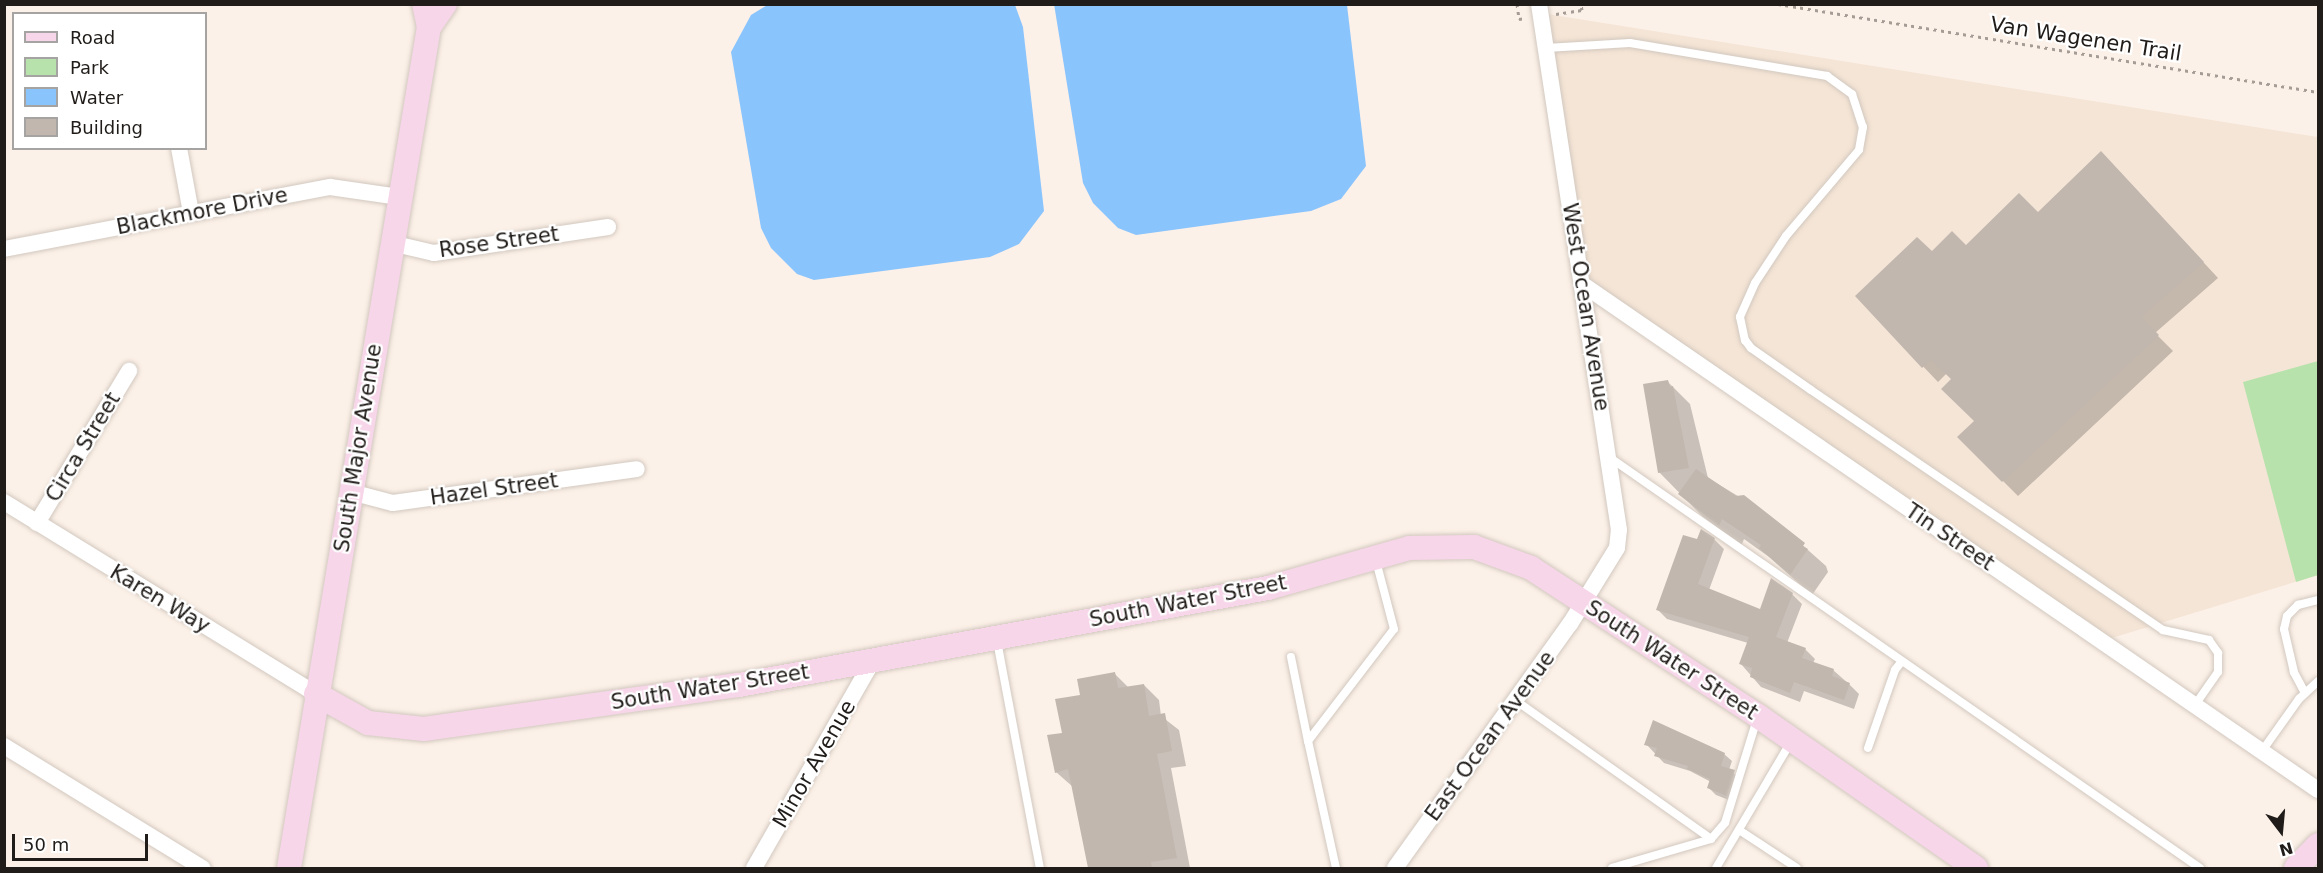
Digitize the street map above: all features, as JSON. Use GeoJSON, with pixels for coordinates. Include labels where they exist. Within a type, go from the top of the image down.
{"type":"FeatureCollection","features":[{"type":"Feature","properties":{"kind":"main road","name":"South Major Avenue"},"geometry":{"type":"LineString","coordinates":[[289,868],[399,197],[426,16],[445,4]]}},
{"type":"Feature","properties":{"kind":"main road","name":"South Water Street"},"geometry":{"type":"LineString","coordinates":[[316,694],[368,723],[424,729],[739,685],[1268,588],[1409,548],[1474,547],[1532,568],[1758,716],[1976,868]]}},
{"type":"Feature","properties":{"kind":"main road"},"geometry":{"type":"LineString","coordinates":[[2296,868],[2319,845]]}},
{"type":"Feature","properties":{"kind":"street","name":"West Ocean Avenue"},"geometry":{"type":"LineString","coordinates":[[1539,4],[1619,530],[1617,548],[1584,602]]}},
{"type":"Feature","properties":{"kind":"street"},"geometry":{"type":"LineString","coordinates":[[178,150],[191,213]]}},
{"type":"Feature","properties":{"kind":"street","name":"Blackmore Drive"},"geometry":{"type":"LineString","coordinates":[[4,249],[330,187],[399,197]]}},
{"type":"Feature","properties":{"kind":"street","name":"Rose Street"},"geometry":{"type":"LineString","coordinates":[[391,243],[434,253],[608,227]]}},
{"type":"Feature","properties":{"kind":"street","name":"Tin Street"},"geometry":{"type":"LineString","coordinates":[[1582,284],[2319,790]]}},
{"type":"Feature","properties":{"kind":"street","name":"Circa Street"},"geometry":{"type":"LineString","coordinates":[[37,523],[129,370]]}},
{"type":"Feature","properties":{"kind":"street","name":"Hazel Street"},"geometry":{"type":"LineString","coordinates":[[351,492],[393,503],[637,469]]}},
{"type":"Feature","properties":{"kind":"street","name":"Karen Way"},"geometry":{"type":"LineString","coordinates":[[4,502],[316,694]]}},
{"type":"Feature","properties":{"kind":"street","name":"East Ocean Avenue"},"geometry":{"type":"LineString","coordinates":[[1395,868],[1584,602]]}},
{"type":"Feature","properties":{"kind":"street","name":"Minor Avenue"},"geometry":{"type":"LineString","coordinates":[[754,868],[873,660]]}},
{"type":"Feature","properties":{"kind":"street"},"geometry":{"type":"LineString","coordinates":[[4,746],[202,868]]}},
{"type":"Feature","properties":{"kind":"lane"},"geometry":{"type":"LineString","coordinates":[[1546,48],[1630,43],[1827,76],[1852,94],[1863,127],[1859,150],[1786,236],[1755,284],[1740,317],[1745,340],[1751,348],[1811,390],[2163,630],[2209,640],[2218,653],[2218,672],[2195,705]]}},
{"type":"Feature","properties":{"kind":"lane"},"geometry":{"type":"LineString","coordinates":[[1608,457],[2200,868]]}},
{"type":"Feature","properties":{"kind":"lane"},"geometry":{"type":"LineString","coordinates":[[1308,741],[1394,629],[1375,557]]}},
{"type":"Feature","properties":{"kind":"lane"},"geometry":{"type":"LineString","coordinates":[[2305,693],[2294,672],[2284,629],[2287,616],[2298,605],[2319,600]]}},
{"type":"Feature","properties":{"kind":"lane"},"geometry":{"type":"LineString","coordinates":[[997,637],[1040,868]]}},
{"type":"Feature","properties":{"kind":"lane"},"geometry":{"type":"LineString","coordinates":[[1291,657],[1335,868]]}},
{"type":"Feature","properties":{"kind":"lane"},"geometry":{"type":"LineString","coordinates":[[1868,748],[1902,661]]}},
{"type":"Feature","properties":{"kind":"lane"},"geometry":{"type":"LineString","coordinates":[[2262,751],[2305,693],[2319,681]]}},
{"type":"Feature","properties":{"kind":"lane"},"geometry":{"type":"LineString","coordinates":[[1515,700],[1711,839]]}},
{"type":"Feature","properties":{"kind":"lane"},"geometry":{"type":"LineString","coordinates":[[1612,868],[1711,839],[1725,823],[1758,716]]}},
{"type":"Feature","properties":{"kind":"lane"},"geometry":{"type":"LineString","coordinates":[[1716,868],[1792,740]]}},
{"type":"Feature","properties":{"kind":"lane"},"geometry":{"type":"LineString","coordinates":[[1739,830],[1797,868]]}},
{"type":"Feature","properties":{"kind":"path","name":"Van Wagenen Trail"},"geometry":{"type":"LineString","coordinates":[[1778,4],[2319,92]]}},
{"type":"Feature","properties":{"kind":"shaded area"},"geometry":{"type":"Polygon","coordinates":[[[1541,13],[2318,137],[2318,575],[2102,641],[1582,284],[1541,13]]]}},
{"type":"Feature","properties":{"kind":"green space"},"geometry":{"type":"Polygon","coordinates":[[[2318,361],[2318,575],[2296,582],[2243,382],[2318,361]]]}},
{"type":"Feature","properties":{"kind":"water"},"geometry":{"type":"Polygon","coordinates":[[[769,4],[1015,5],[1023,27],[1044,211],[1019,244],[990,257],[814,280],[797,274],[771,248],[761,228],[731,52],[751,15],[769,4]]]}},
{"type":"Feature","properties":{"kind":"water"},"geometry":{"type":"Polygon","coordinates":[[[1054,4],[1347,5],[1366,166],[1341,199],[1311,211],[1136,235],[1118,228],[1093,203],[1083,183],[1054,4]]]}},
{"type":"Feature","properties":{"kind":"building"},"geometry":{"type":"Polygon","coordinates":[[[2101,151],[2204,262],[2141,317],[2159,335],[2002,482],[1957,437],[1974,421],[1941,389],[1951,379],[1931,360],[1922,368],[1855,296],[1917,237],[1932,251],[1952,231],[1966,245],[2019,193],[2038,212],[2101,151]]]}},
{"type":"Feature","properties":{"kind":"building"},"geometry":{"type":"Polygon","coordinates":[[[1668,380],[1670,387],[1673,386],[1689,468],[1658,473],[1643,384],[1668,380]]]}},
{"type":"Feature","properties":{"kind":"building"},"geometry":{"type":"Polygon","coordinates":[[[1696,469],[1736,496],[1744,495],[1805,543],[1803,546],[1808,549],[1790,575],[1759,548],[1761,545],[1722,519],[1719,526],[1678,494],[1696,469]]]}},
{"type":"Feature","properties":{"kind":"building"},"geometry":{"type":"Polygon","coordinates":[[[1701,529],[1715,538],[1698,584],[1760,609],[1771,578],[1793,593],[1776,637],[1806,648],[1802,658],[1834,669],[1832,676],[1850,683],[1844,700],[1794,682],[1790,693],[1750,677],[1752,668],[1739,664],[1749,637],[1656,610],[1683,535],[1697,539],[1701,529]]]}},
{"type":"Feature","properties":{"kind":"building"},"geometry":{"type":"Polygon","coordinates":[[[1115,672],[1118,688],[1144,684],[1149,716],[1165,713],[1172,751],[1157,754],[1177,858],[1151,862],[1152,868],[1088,868],[1068,769],[1055,773],[1047,735],[1062,733],[1055,699],[1080,695],[1077,679],[1115,672]]]}},
{"type":"Feature","properties":{"kind":"building"},"geometry":{"type":"Polygon","coordinates":[[[1653,720],[1725,753],[1721,766],[1735,770],[1727,796],[1707,788],[1710,779],[1687,769],[1688,766],[1654,756],[1657,748],[1644,745],[1653,720]]]}}]}
